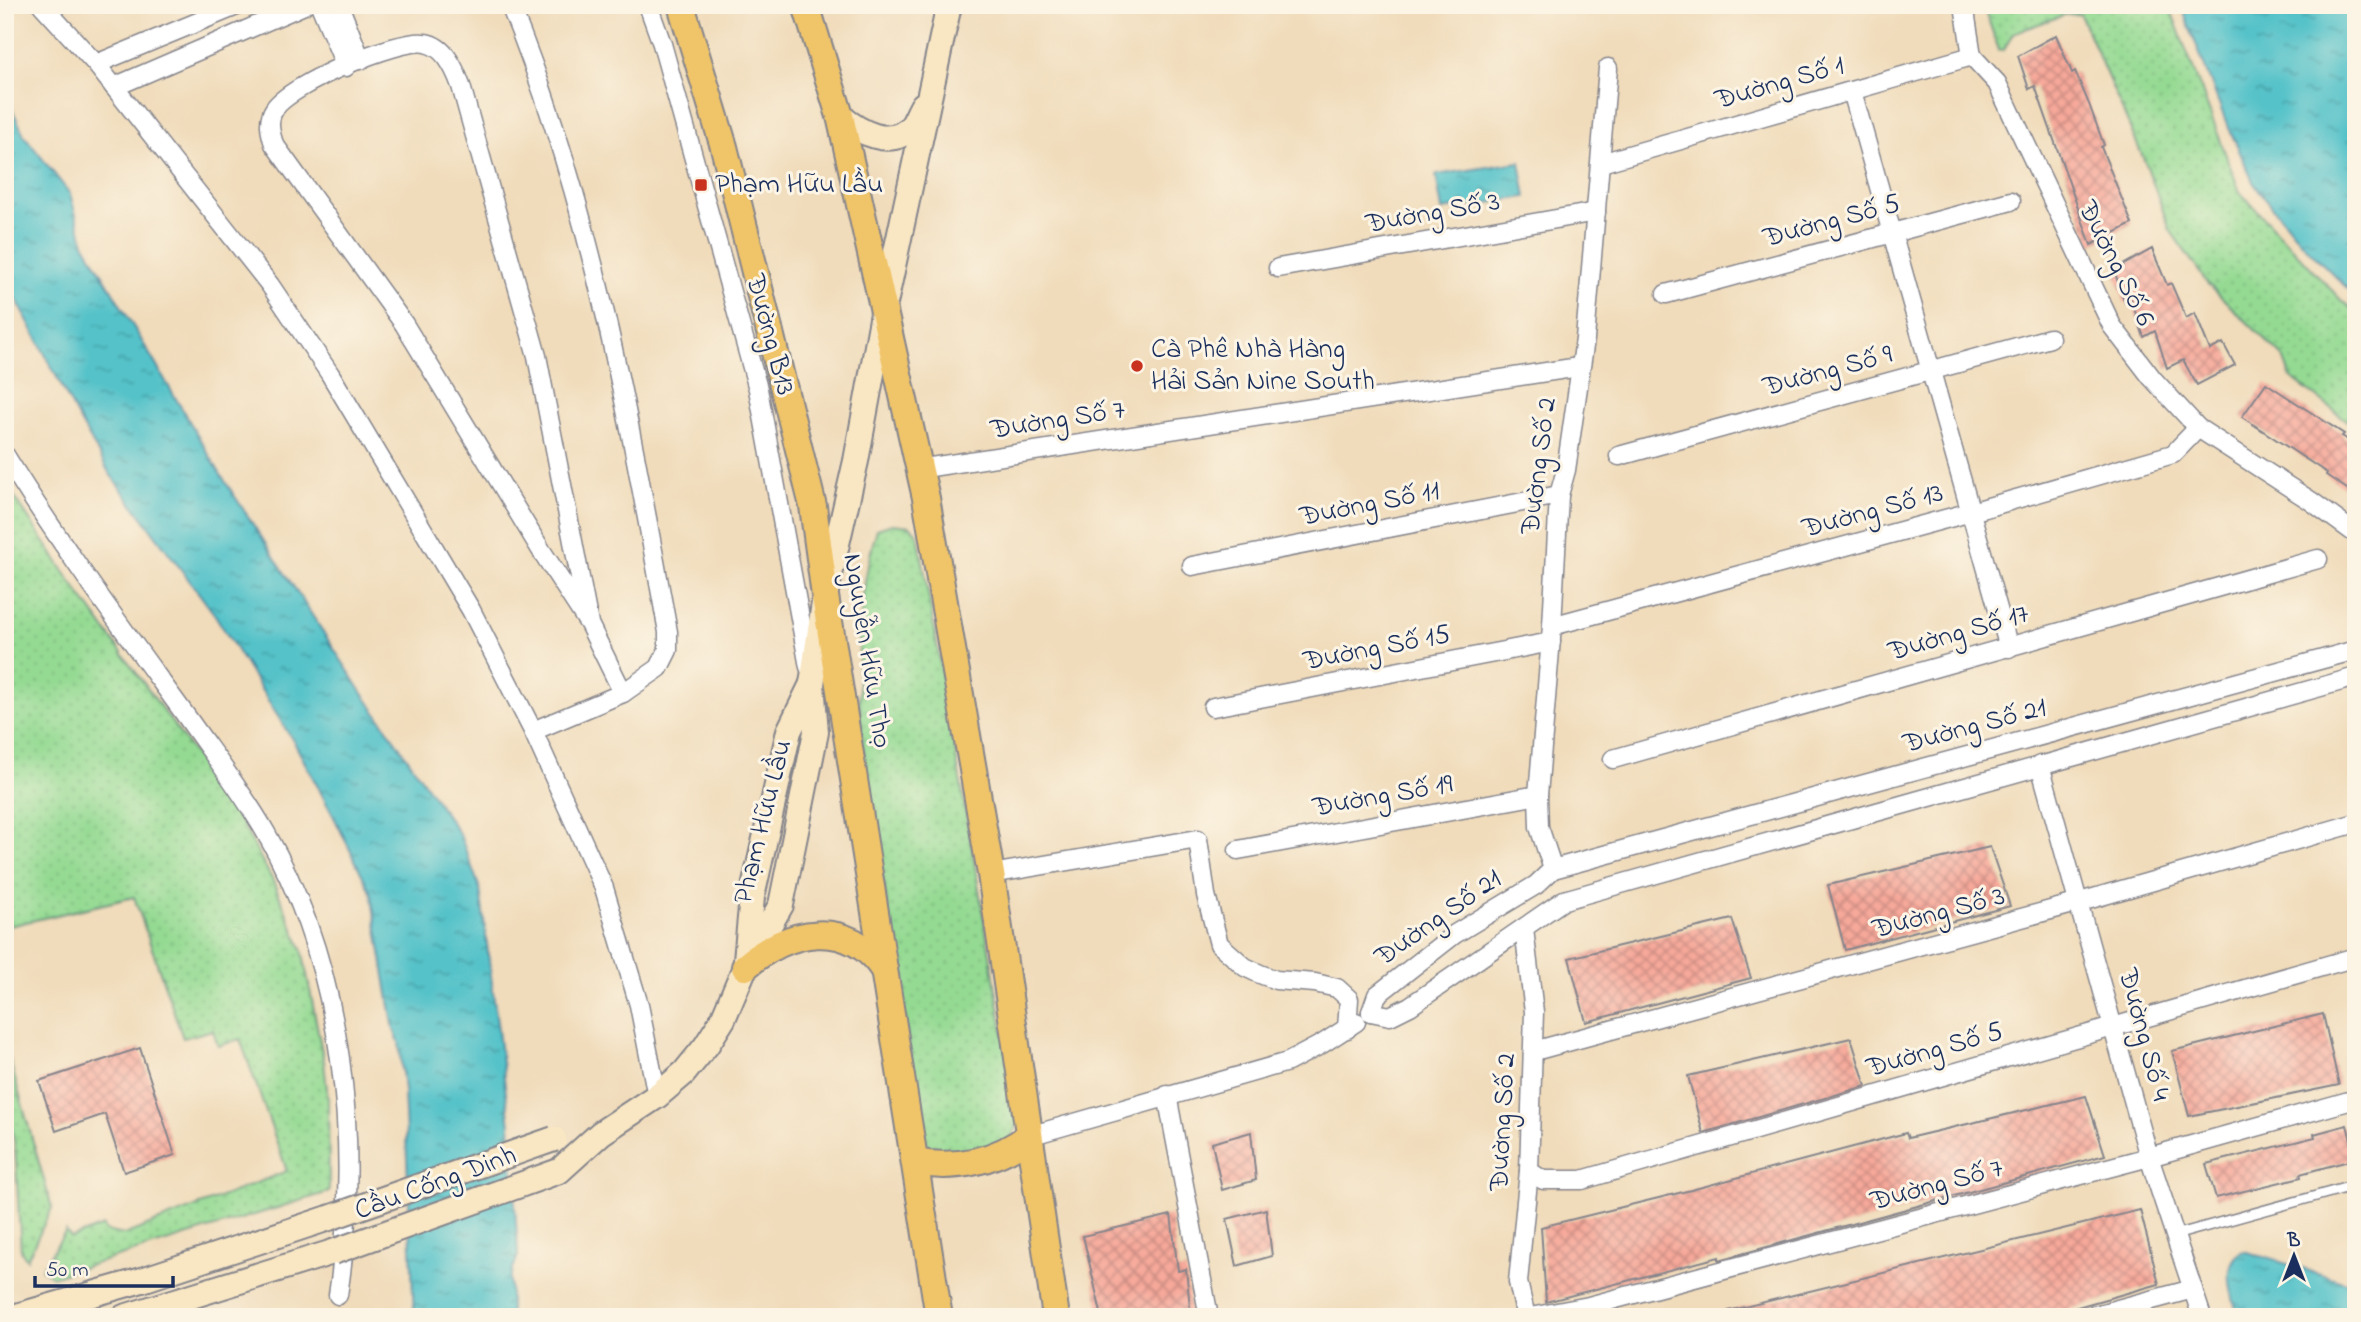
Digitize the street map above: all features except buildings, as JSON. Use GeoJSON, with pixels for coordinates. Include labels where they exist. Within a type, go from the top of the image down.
{"type":"FeatureCollection","features":[{"type":"Feature","properties":{"kind":"main road","name":"Nguyễn Hữu Thọ"},"geometry":{"type":"LineString","coordinates":[[681,5],[724,147],[813,506],[939,1317]]}},
{"type":"Feature","properties":{"kind":"main road"},"geometry":{"type":"LineString","coordinates":[[806,5],[840,116],[926,498],[991,874],[1056,1317]]}},
{"type":"Feature","properties":{"kind":"main road","name":"Phạm Hữu Lầu"},"geometry":{"type":"LineString","coordinates":[[559,1171],[601,1133],[657,1096],[684,1073],[723,1020],[745,967],[781,905],[816,732],[812,684],[825,596],[856,461],[884,308],[949,5]]}},
{"type":"Feature","properties":{"kind":"main road"},"geometry":{"type":"LineString","coordinates":[[840,116],[855,129],[874,137],[895,137],[911,126],[933,86]]}},
{"type":"Feature","properties":{"kind":"main road"},"geometry":{"type":"LineString","coordinates":[[745,967],[778,943],[792,938],[827,936],[846,939],[863,946],[876,957],[884,970]]}},
{"type":"Feature","properties":{"kind":"main road","name":"Phạm Hữu Lầu"},"geometry":{"type":"LineString","coordinates":[[554,1139],[601,1133]]}},
{"type":"Feature","properties":{"kind":"main road"},"geometry":{"type":"LineString","coordinates":[[915,1161],[929,1165],[955,1165],[978,1161],[1002,1153],[1029,1136]]}},
{"type":"Feature","properties":{"kind":"main road","name":"Cầu Cống Dinh"},"geometry":{"type":"LineString","coordinates":[[13,1317],[142,1280],[330,1218],[554,1139]]}},
{"type":"Feature","properties":{"kind":"main road","name":"Cầu Cống Dinh"},"geometry":{"type":"LineString","coordinates":[[124,1317],[333,1252],[559,1171]]}},
{"type":"Feature","properties":{"kind":"street"},"geometry":{"type":"LineString","coordinates":[[41,5],[96,64],[270,285],[330,374],[471,610],[533,731],[604,888],[639,1005],[657,1096]]}},
{"type":"Feature","properties":{"kind":"street"},"geometry":{"type":"LineString","coordinates":[[96,64],[239,5]]}},
{"type":"Feature","properties":{"kind":"street"},"geometry":{"type":"LineString","coordinates":[[114,87],[304,5]]}},
{"type":"Feature","properties":{"kind":"street"},"geometry":{"type":"LineString","coordinates":[[320,5],[354,63]]}},
{"type":"Feature","properties":{"kind":"street"},"geometry":{"type":"LineString","coordinates":[[339,5],[354,63]]}},
{"type":"Feature","properties":{"kind":"street"},"geometry":{"type":"LineString","coordinates":[[510,5],[537,71],[578,210],[613,349],[667,632],[668,650],[659,668],[623,693],[533,731]]}},
{"type":"Feature","properties":{"kind":"street","name":"Đường B13"},"geometry":{"type":"LineString","coordinates":[[648,5],[662,44],[758,389],[812,684]]}},
{"type":"Feature","properties":{"kind":"street"},"geometry":{"type":"LineString","coordinates":[[1964,5],[1972,56]]}},
{"type":"Feature","properties":{"kind":"street"},"geometry":{"type":"LineString","coordinates":[[589,624],[537,356],[511,258],[453,66],[441,51],[426,43],[408,43],[389,48],[306,83],[284,96],[273,110],[269,127],[274,144],[404,324],[589,624],[623,693]]}},
{"type":"Feature","properties":{"kind":"street","name":"Đường Số 1"},"geometry":{"type":"LineString","coordinates":[[1601,163],[1972,56]]}},
{"type":"Feature","properties":{"kind":"street","name":"Đường Số 6"},"geometry":{"type":"LineString","coordinates":[[1972,56],[1997,83],[2112,326],[2152,378],[2198,428],[2311,501],[2356,534]]}},
{"type":"Feature","properties":{"kind":"street","name":"Đường Số 2"},"geometry":{"type":"LineString","coordinates":[[1553,869],[1539,827],[1538,795],[1552,634],[1559,495],[1566,470],[1585,339],[1608,68]]}},
{"type":"Feature","properties":{"kind":"street"},"geometry":{"type":"LineString","coordinates":[[1852,91],[2009,648]]}},
{"type":"Feature","properties":{"kind":"street","name":"Đường Số 5"},"geometry":{"type":"LineString","coordinates":[[1666,294],[2011,201]]}},
{"type":"Feature","properties":{"kind":"street","name":"Đường Số 3"},"geometry":{"type":"LineString","coordinates":[[1278,268],[1596,212]]}},
{"type":"Feature","properties":{"kind":"street","name":"Đường Số 9"},"geometry":{"type":"LineString","coordinates":[[1619,456],[2050,338]]}},
{"type":"Feature","properties":{"kind":"street","name":"Đường Số 7"},"geometry":{"type":"LineString","coordinates":[[918,469],[1579,367]]}},
{"type":"Feature","properties":{"kind":"street","name":"Đường Số 13"},"geometry":{"type":"LineString","coordinates":[[1552,634],[2173,454],[2198,428]]}},
{"type":"Feature","properties":{"kind":"street"},"geometry":{"type":"LineString","coordinates":[[5,455],[54,530],[248,805],[285,869],[301,906],[326,985],[344,1089],[345,1247],[338,1295]]}},
{"type":"Feature","properties":{"kind":"street","name":"Đường Số 11"},"geometry":{"type":"LineString","coordinates":[[1192,566],[1559,495]]}},
{"type":"Feature","properties":{"kind":"street"},"geometry":{"type":"LineString","coordinates":[[545,556],[561,555],[573,542]]}},
{"type":"Feature","properties":{"kind":"street","name":"Đường Số 17"},"geometry":{"type":"LineString","coordinates":[[1613,759],[2318,559]]}},
{"type":"Feature","properties":{"kind":"street","name":"Đường Số 15"},"geometry":{"type":"LineString","coordinates":[[1213,708],[1552,634]]}},
{"type":"Feature","properties":{"kind":"street","name":"Đường Số 21"},"geometry":{"type":"LineString","coordinates":[[2356,650],[1553,869],[1536,885],[1455,934],[1377,995],[1371,1012],[1390,1016],[1410,1006],[1564,900],[2356,677]]}},
{"type":"Feature","properties":{"kind":"street","name":"Đường Số 4"},"geometry":{"type":"LineString","coordinates":[[2040,765],[2149,1157],[2202,1317]]}},
{"type":"Feature","properties":{"kind":"street","name":"Đường Số 19"},"geometry":{"type":"LineString","coordinates":[[1238,850],[1538,795]]}},
{"type":"Feature","properties":{"kind":"street","name":"Đường Số 3"},"geometry":{"type":"LineString","coordinates":[[1534,1051],[2080,902],[2356,823]]}},
{"type":"Feature","properties":{"kind":"street"},"geometry":{"type":"LineString","coordinates":[[991,874],[1198,839],[1206,895],[1219,944],[1245,967],[1268,977],[1338,988],[1349,999],[1347,1029]]}},
{"type":"Feature","properties":{"kind":"street","name":"Đường Số 2"},"geometry":{"type":"LineString","coordinates":[[1524,929],[1534,1012],[1534,1051],[1529,1171],[1518,1282],[1528,1317]]}},
{"type":"Feature","properties":{"kind":"street","name":"Đường Số 5"},"geometry":{"type":"LineString","coordinates":[[1529,1171],[1543,1180],[1582,1180],[2356,957]]}},
{"type":"Feature","properties":{"kind":"street"},"geometry":{"type":"LineString","coordinates":[[1029,1136],[1288,1062],[1347,1029],[1371,1012]]}},
{"type":"Feature","properties":{"kind":"street"},"geometry":{"type":"LineString","coordinates":[[1167,1095],[1209,1317]]}},
{"type":"Feature","properties":{"kind":"street","name":"Đường Số 7"},"geometry":{"type":"LineString","coordinates":[[1528,1317],[1589,1306],[2356,1099]]}},
{"type":"Feature","properties":{"kind":"street"},"geometry":{"type":"LineString","coordinates":[[2088,1317],[2193,1289]]}},
{"type":"Feature","properties":{"kind":"lane"},"geometry":{"type":"LineString","coordinates":[[2175,1236],[2356,1185]]}},
{"type":"Feature","properties":{"kind":"green space"},"geometry":{"type":"Polygon","coordinates":[[[1983,5],[2169,5],[2240,192],[2356,313],[2356,427],[2291,378],[2283,357],[2208,284],[2170,230],[2146,164],[2080,14],[2064,15],[2013,33],[2004,50],[1999,50],[1983,5]]]}},
{"type":"Feature","properties":{"kind":"green space"},"geometry":{"type":"Polygon","coordinates":[[[5,483],[69,579],[234,809],[272,879],[302,949],[324,1062],[328,1099],[329,1192],[52,1277],[41,1269],[66,1231],[71,1238],[103,1226],[105,1231],[124,1235],[287,1171],[240,1039],[218,1046],[213,1030],[183,1038],[134,897],[5,927],[5,483]]]}},
{"type":"Feature","properties":{"kind":"green space"},"geometry":{"type":"Polygon","coordinates":[[[892,524],[910,526],[918,534],[1019,1123],[1010,1139],[991,1147],[939,1154],[923,1139],[862,743],[859,690],[861,608],[877,529],[892,524]]]}},
{"type":"Feature","properties":{"kind":"green space"},"geometry":{"type":"Polygon","coordinates":[[[5,1044],[52,1208],[27,1259],[21,1252],[15,1146],[5,1093],[5,1044]]]}},
{"type":"Feature","properties":{"kind":"water"},"geometry":{"type":"Polygon","coordinates":[[[2181,5],[2356,5],[2356,297],[2302,243],[2254,184],[2225,119],[2181,5]]]}},
{"type":"Feature","properties":{"kind":"water"},"geometry":{"type":"Polygon","coordinates":[[[5,94],[24,135],[70,194],[84,243],[221,475],[362,692],[460,835],[480,889],[510,1125],[518,1255],[510,1278],[510,1317],[414,1317],[404,1091],[399,1042],[394,1030],[371,893],[295,744],[215,615],[110,474],[17,300],[5,289],[5,94]]]}},
{"type":"Feature","properties":{"kind":"water"},"geometry":{"type":"Polygon","coordinates":[[[1520,162],[1526,197],[1442,210],[1436,175],[1520,162]]]}},
{"type":"Feature","properties":{"kind":"water"},"geometry":{"type":"Polygon","coordinates":[[[2244,1251],[2356,1285],[2356,1317],[2238,1317],[2231,1290],[2230,1271],[2236,1256],[2244,1251]]]}},
{"type":"Feature","properties":{"kind":"place","name":"Phạm Hữu Lầu"},"geometry":{"type":"Point","coordinates":[701,185]}},
{"type":"Feature","properties":{"kind":"place","name":"Cà Phê Nhà Hàng Hải Sản Nine South"},"geometry":{"type":"Point","coordinates":[1137,366]}}]}
